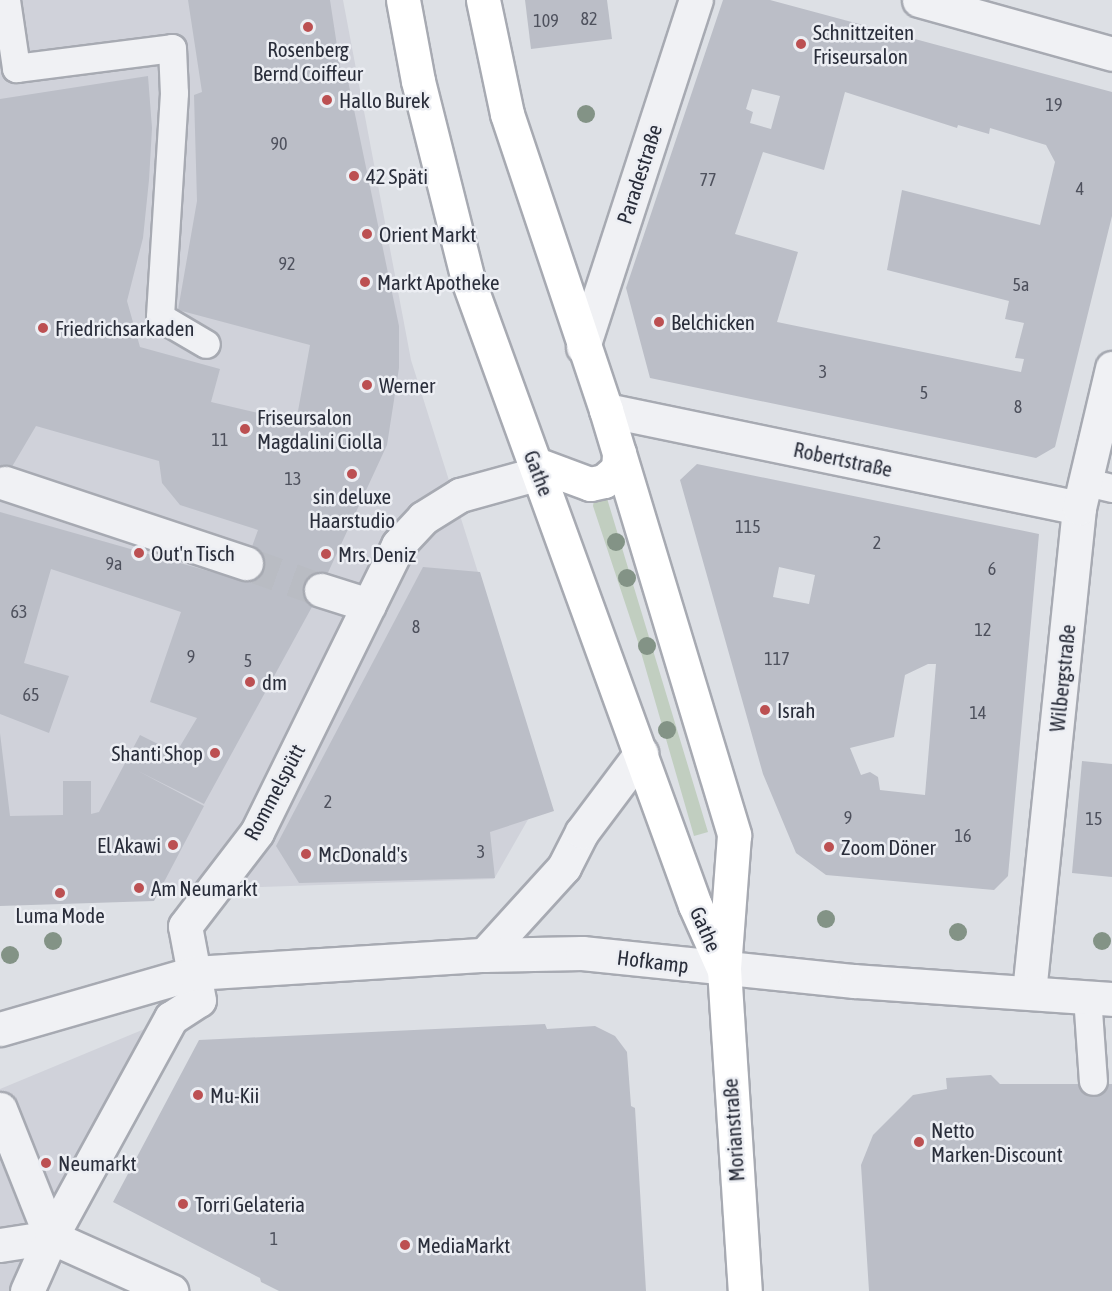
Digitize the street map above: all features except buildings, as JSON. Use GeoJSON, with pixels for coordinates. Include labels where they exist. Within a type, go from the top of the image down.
{"type":"FeatureCollection","features":[{"type":"Feature","properties":{"kind":"main road","name":"Gathe"},"geometry":{"type":"LineString","coordinates":[[403,0],[418,81],[462,259],[695,905],[724,969]]}},
{"type":"Feature","properties":{"kind":"main road","name":"Gathe"},"geometry":{"type":"LineString","coordinates":[[483,0],[507,114],[583,347],[606,410],[734,834],[724,969]]}},
{"type":"Feature","properties":{"kind":"main road"},"geometry":{"type":"LineString","coordinates":[[538,468],[590,484],[604,481],[618,470],[619,453]]}},
{"type":"Feature","properties":{"kind":"main road","name":"Morianstraße"},"geometry":{"type":"LineString","coordinates":[[724,969],[745,1291]]}},
{"type":"Feature","properties":{"kind":"street","name":"Paradestraße"},"geometry":{"type":"LineString","coordinates":[[583,347],[696,0]]}},
{"type":"Feature","properties":{"kind":"street"},"geometry":{"type":"LineString","coordinates":[[919,0],[1112,54]]}},
{"type":"Feature","properties":{"kind":"street","name":"Wilbergstraße"},"geometry":{"type":"LineString","coordinates":[[1029,992],[1092,493],[1112,368]]}},
{"type":"Feature","properties":{"kind":"street","name":"Robertstraße"},"geometry":{"type":"LineString","coordinates":[[606,410],[1092,493]]}},
{"type":"Feature","properties":{"kind":"street","name":"Rommelspütt"},"geometry":{"type":"LineString","coordinates":[[194,973],[185,926],[257,832],[398,545],[423,518],[460,495],[538,468]]}},
{"type":"Feature","properties":{"kind":"street"},"geometry":{"type":"LineString","coordinates":[[6,483],[246,563]]}},
{"type":"Feature","properties":{"kind":"street"},"geometry":{"type":"LineString","coordinates":[[321,590],[369,605]]}},
{"type":"Feature","properties":{"kind":"street"},"geometry":{"type":"LineString","coordinates":[[484,955],[564,867],[582,832],[641,753]]}},
{"type":"Feature","properties":{"kind":"street","name":"Hofkamp"},"geometry":{"type":"LineString","coordinates":[[194,973],[484,955],[582,953],[724,969],[1100,998]]}},
{"type":"Feature","properties":{"kind":"street"},"geometry":{"type":"LineString","coordinates":[[0,1029],[194,973],[199,1000],[171,1018],[51,1237],[27,1291]]}},
{"type":"Feature","properties":{"kind":"street"},"geometry":{"type":"LineString","coordinates":[[0,1109],[51,1237]]}},
{"type":"Feature","properties":{"kind":"street"},"geometry":{"type":"LineString","coordinates":[[0,1245],[51,1237],[171,1291]]}},
{"type":"Feature","properties":{"kind":"lane"},"geometry":{"type":"LineString","coordinates":[[6,0],[16,68],[172,48],[174,93],[160,317],[206,344]]}},
{"type":"Feature","properties":{"kind":"lane"},"geometry":{"type":"LineString","coordinates":[[1093,1081],[1100,998]]}},
{"type":"Feature","properties":{"kind":"shaded area"},"geometry":{"type":"Polygon","coordinates":[[[0,0],[343,0],[411,360],[546,788],[494,879],[0,896],[0,0]]]}},
{"type":"Feature","properties":{"kind":"shaded area","name":"Neumarkt"},"geometry":{"type":"Polygon","coordinates":[[[171,1018],[27,1291],[0,1291],[0,1089],[171,1018]]]}},
{"type":"Feature","properties":{"kind":"green space"},"geometry":{"type":"Polygon","coordinates":[[[606,495],[708,832],[694,836],[638,642],[593,506],[594,500],[606,495]]]}},
{"type":"Feature","properties":{"kind":"tunnel"},"geometry":{"type":"LineString","coordinates":[[246,563],[321,590]]}},
{"type":"Feature","properties":{"kind":"place","name":"Rosenberg Bernd Coiffeur"},"geometry":{"type":"Point","coordinates":[308,27]}},
{"type":"Feature","properties":{"kind":"place","name":"Schnittzeiten Friseursalon"},"geometry":{"type":"Point","coordinates":[801,44]}},
{"type":"Feature","properties":{"kind":"place","name":"Hallo Burek"},"geometry":{"type":"Point","coordinates":[327,100]}},
{"type":"Feature","properties":{"kind":"place","name":"42 Späti"},"geometry":{"type":"Point","coordinates":[354,176]}},
{"type":"Feature","properties":{"kind":"place","name":"Orient Markt"},"geometry":{"type":"Point","coordinates":[367,234]}},
{"type":"Feature","properties":{"kind":"place","name":"Markt Apotheke"},"geometry":{"type":"Point","coordinates":[365,282]}},
{"type":"Feature","properties":{"kind":"place","name":"Belchicken"},"geometry":{"type":"Point","coordinates":[659,322]}},
{"type":"Feature","properties":{"kind":"place","name":"Friedrichsarkaden"},"geometry":{"type":"Point","coordinates":[43,328]}},
{"type":"Feature","properties":{"kind":"place","name":"Werner"},"geometry":{"type":"Point","coordinates":[367,385]}},
{"type":"Feature","properties":{"kind":"place","name":"Friseursalon Magdalini Ciolla"},"geometry":{"type":"Point","coordinates":[245,429]}},
{"type":"Feature","properties":{"kind":"place","name":"sin deluxe Haarstudio"},"geometry":{"type":"Point","coordinates":[352,474]}},
{"type":"Feature","properties":{"kind":"place","name":"Out'n Tisch"},"geometry":{"type":"Point","coordinates":[139,553]}},
{"type":"Feature","properties":{"kind":"place","name":"Mrs. Deniz"},"geometry":{"type":"Point","coordinates":[326,554]}},
{"type":"Feature","properties":{"kind":"place","name":"dm"},"geometry":{"type":"Point","coordinates":[250,682]}},
{"type":"Feature","properties":{"kind":"place","name":"Israh"},"geometry":{"type":"Point","coordinates":[765,710]}},
{"type":"Feature","properties":{"kind":"place","name":"Shanti Shop"},"geometry":{"type":"Point","coordinates":[215,753]}},
{"type":"Feature","properties":{"kind":"place","name":"El Akawi"},"geometry":{"type":"Point","coordinates":[173,845]}},
{"type":"Feature","properties":{"kind":"place","name":"Zoom Döner"},"geometry":{"type":"Point","coordinates":[829,847]}},
{"type":"Feature","properties":{"kind":"place","name":"McDonald's"},"geometry":{"type":"Point","coordinates":[306,854]}},
{"type":"Feature","properties":{"kind":"place","name":"Am Neumarkt"},"geometry":{"type":"Point","coordinates":[139,888]}},
{"type":"Feature","properties":{"kind":"place","name":"Luma Mode"},"geometry":{"type":"Point","coordinates":[60,893]}},
{"type":"Feature","properties":{"kind":"place","name":"Mu-Kii"},"geometry":{"type":"Point","coordinates":[198,1095]}},
{"type":"Feature","properties":{"kind":"place","name":"Netto Marken-Discount"},"geometry":{"type":"Point","coordinates":[919,1142]}},
{"type":"Feature","properties":{"kind":"place","name":"Neumarkt"},"geometry":{"type":"Point","coordinates":[46,1163]}},
{"type":"Feature","properties":{"kind":"place","name":"Torri Gelateria"},"geometry":{"type":"Point","coordinates":[183,1204]}},
{"type":"Feature","properties":{"kind":"place","name":"MediaMarkt"},"geometry":{"type":"Point","coordinates":[405,1245]}}]}
